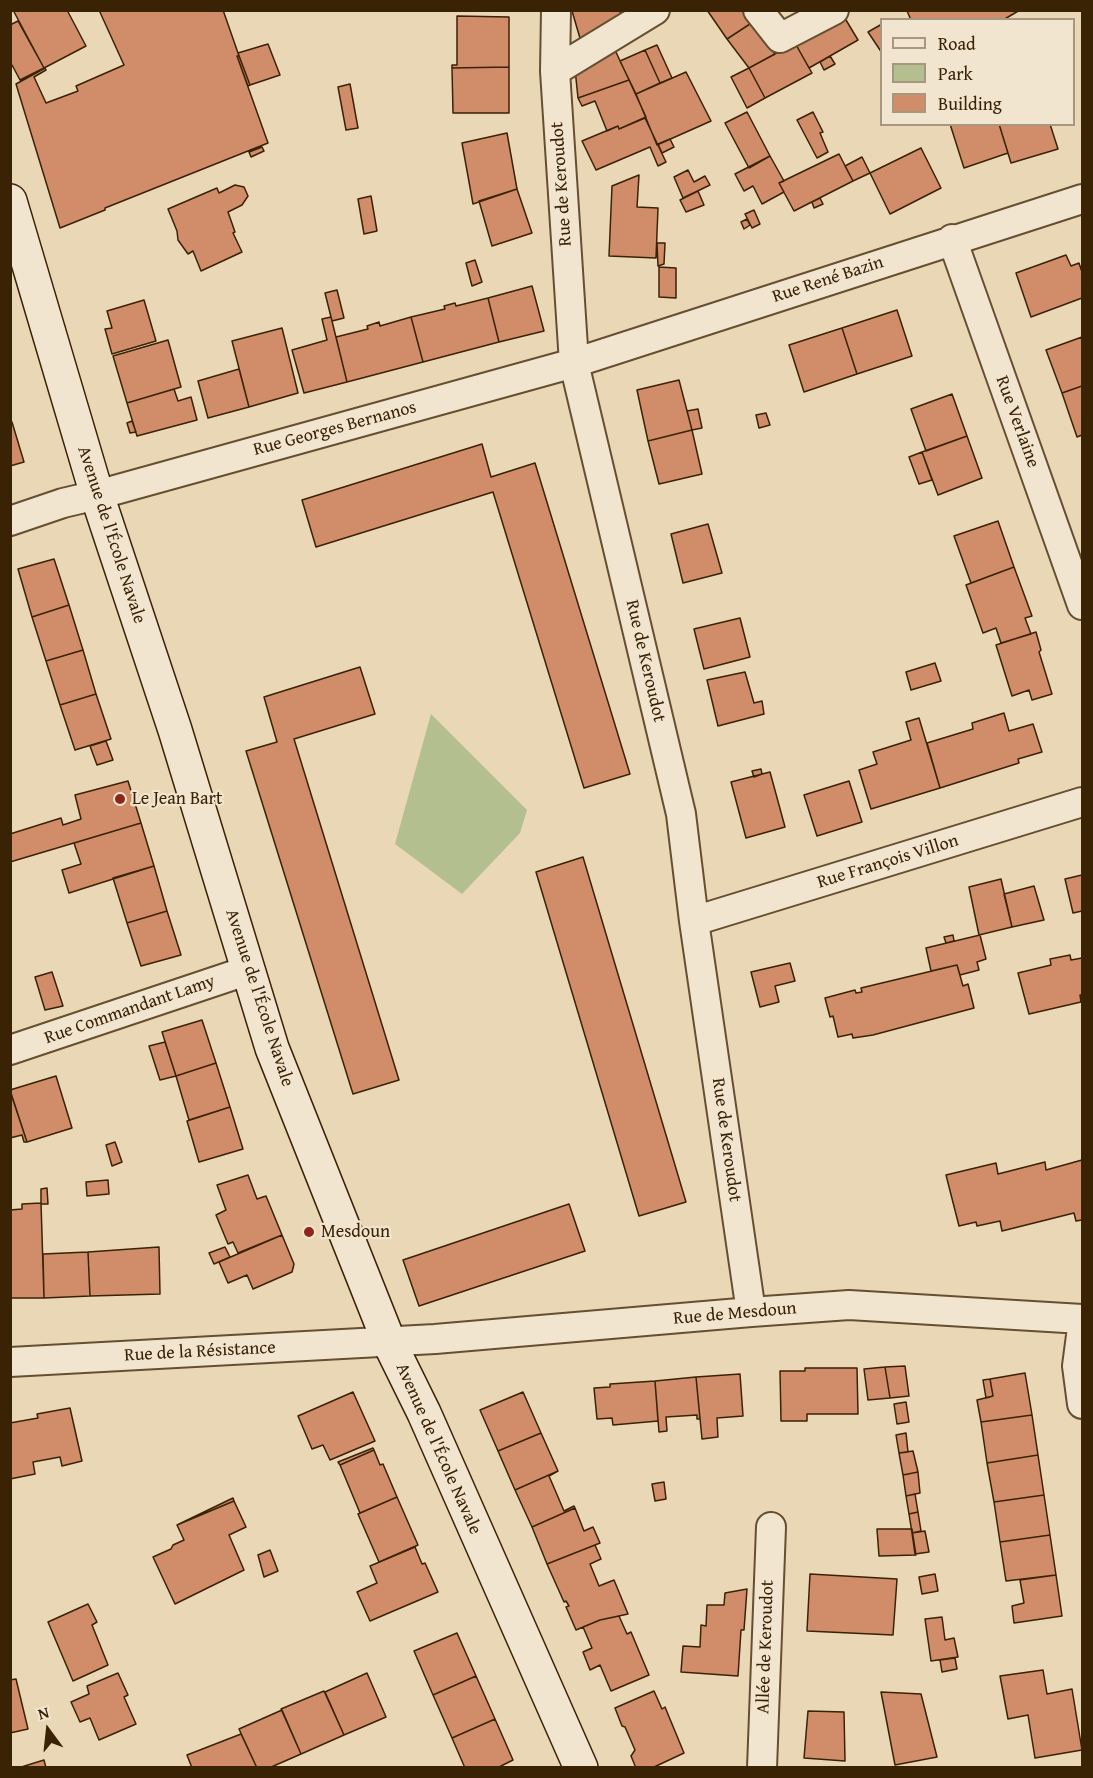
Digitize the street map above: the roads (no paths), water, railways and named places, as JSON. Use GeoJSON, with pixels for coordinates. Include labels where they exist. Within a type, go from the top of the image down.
{"type":"FeatureCollection","features":[{"type":"Feature","properties":{"kind":"street","name":"Rue de Keroudot"},"geometry":{"type":"LineString","coordinates":[[556,10],[555,71],[574,363],[681,814],[694,921],[751,1312]]}},
{"type":"Feature","properties":{"kind":"street"},"geometry":{"type":"LineString","coordinates":[[555,71],[655,10]]}},
{"type":"Feature","properties":{"kind":"street"},"geometry":{"type":"LineString","coordinates":[[758,10],[780,38],[834,10]]}},
{"type":"Feature","properties":{"kind":"street","name":"Rue René Bazin"},"geometry":{"type":"LineString","coordinates":[[574,363],[952,239],[1083,199]]}},
{"type":"Feature","properties":{"kind":"street","name":"Avenue de l'École Navale"},"geometry":{"type":"LineString","coordinates":[[10,201],[97,495],[175,730],[272,1048],[389,1342],[424,1413],[581,1767]]}},
{"type":"Feature","properties":{"kind":"street","name":"Rue Verlaine"},"geometry":{"type":"LineString","coordinates":[[952,239],[1083,605]]}},
{"type":"Feature","properties":{"kind":"street","name":"Rue Georges Bernanos"},"geometry":{"type":"LineString","coordinates":[[10,520],[63,503],[574,363]]}},
{"type":"Feature","properties":{"kind":"street","name":"Rue François Villon"},"geometry":{"type":"LineString","coordinates":[[694,921],[1083,802]]}},
{"type":"Feature","properties":{"kind":"street","name":"Rue Commandant Lamy"},"geometry":{"type":"LineString","coordinates":[[10,1050],[249,970]]}},
{"type":"Feature","properties":{"kind":"street","name":"Rue de Mesdoun"},"geometry":{"type":"LineString","coordinates":[[389,1342],[849,1305],[1083,1319]]}},
{"type":"Feature","properties":{"kind":"street"},"geometry":{"type":"LineString","coordinates":[[1083,1328],[1077,1366],[1083,1404]]}},
{"type":"Feature","properties":{"kind":"street","name":"Rue de la Résistance"},"geometry":{"type":"LineString","coordinates":[[10,1362],[389,1342]]}},
{"type":"Feature","properties":{"kind":"street","name":"Allée de Keroudot"},"geometry":{"type":"LineString","coordinates":[[762,1767],[771,1527]]}},
{"type":"Feature","properties":{"kind":"place","name":"Le Jean Bart"},"geometry":{"type":"Point","coordinates":[120,799]}},
{"type":"Feature","properties":{"kind":"place","name":"Mesdoun"},"geometry":{"type":"Point","coordinates":[309,1232]}}]}
